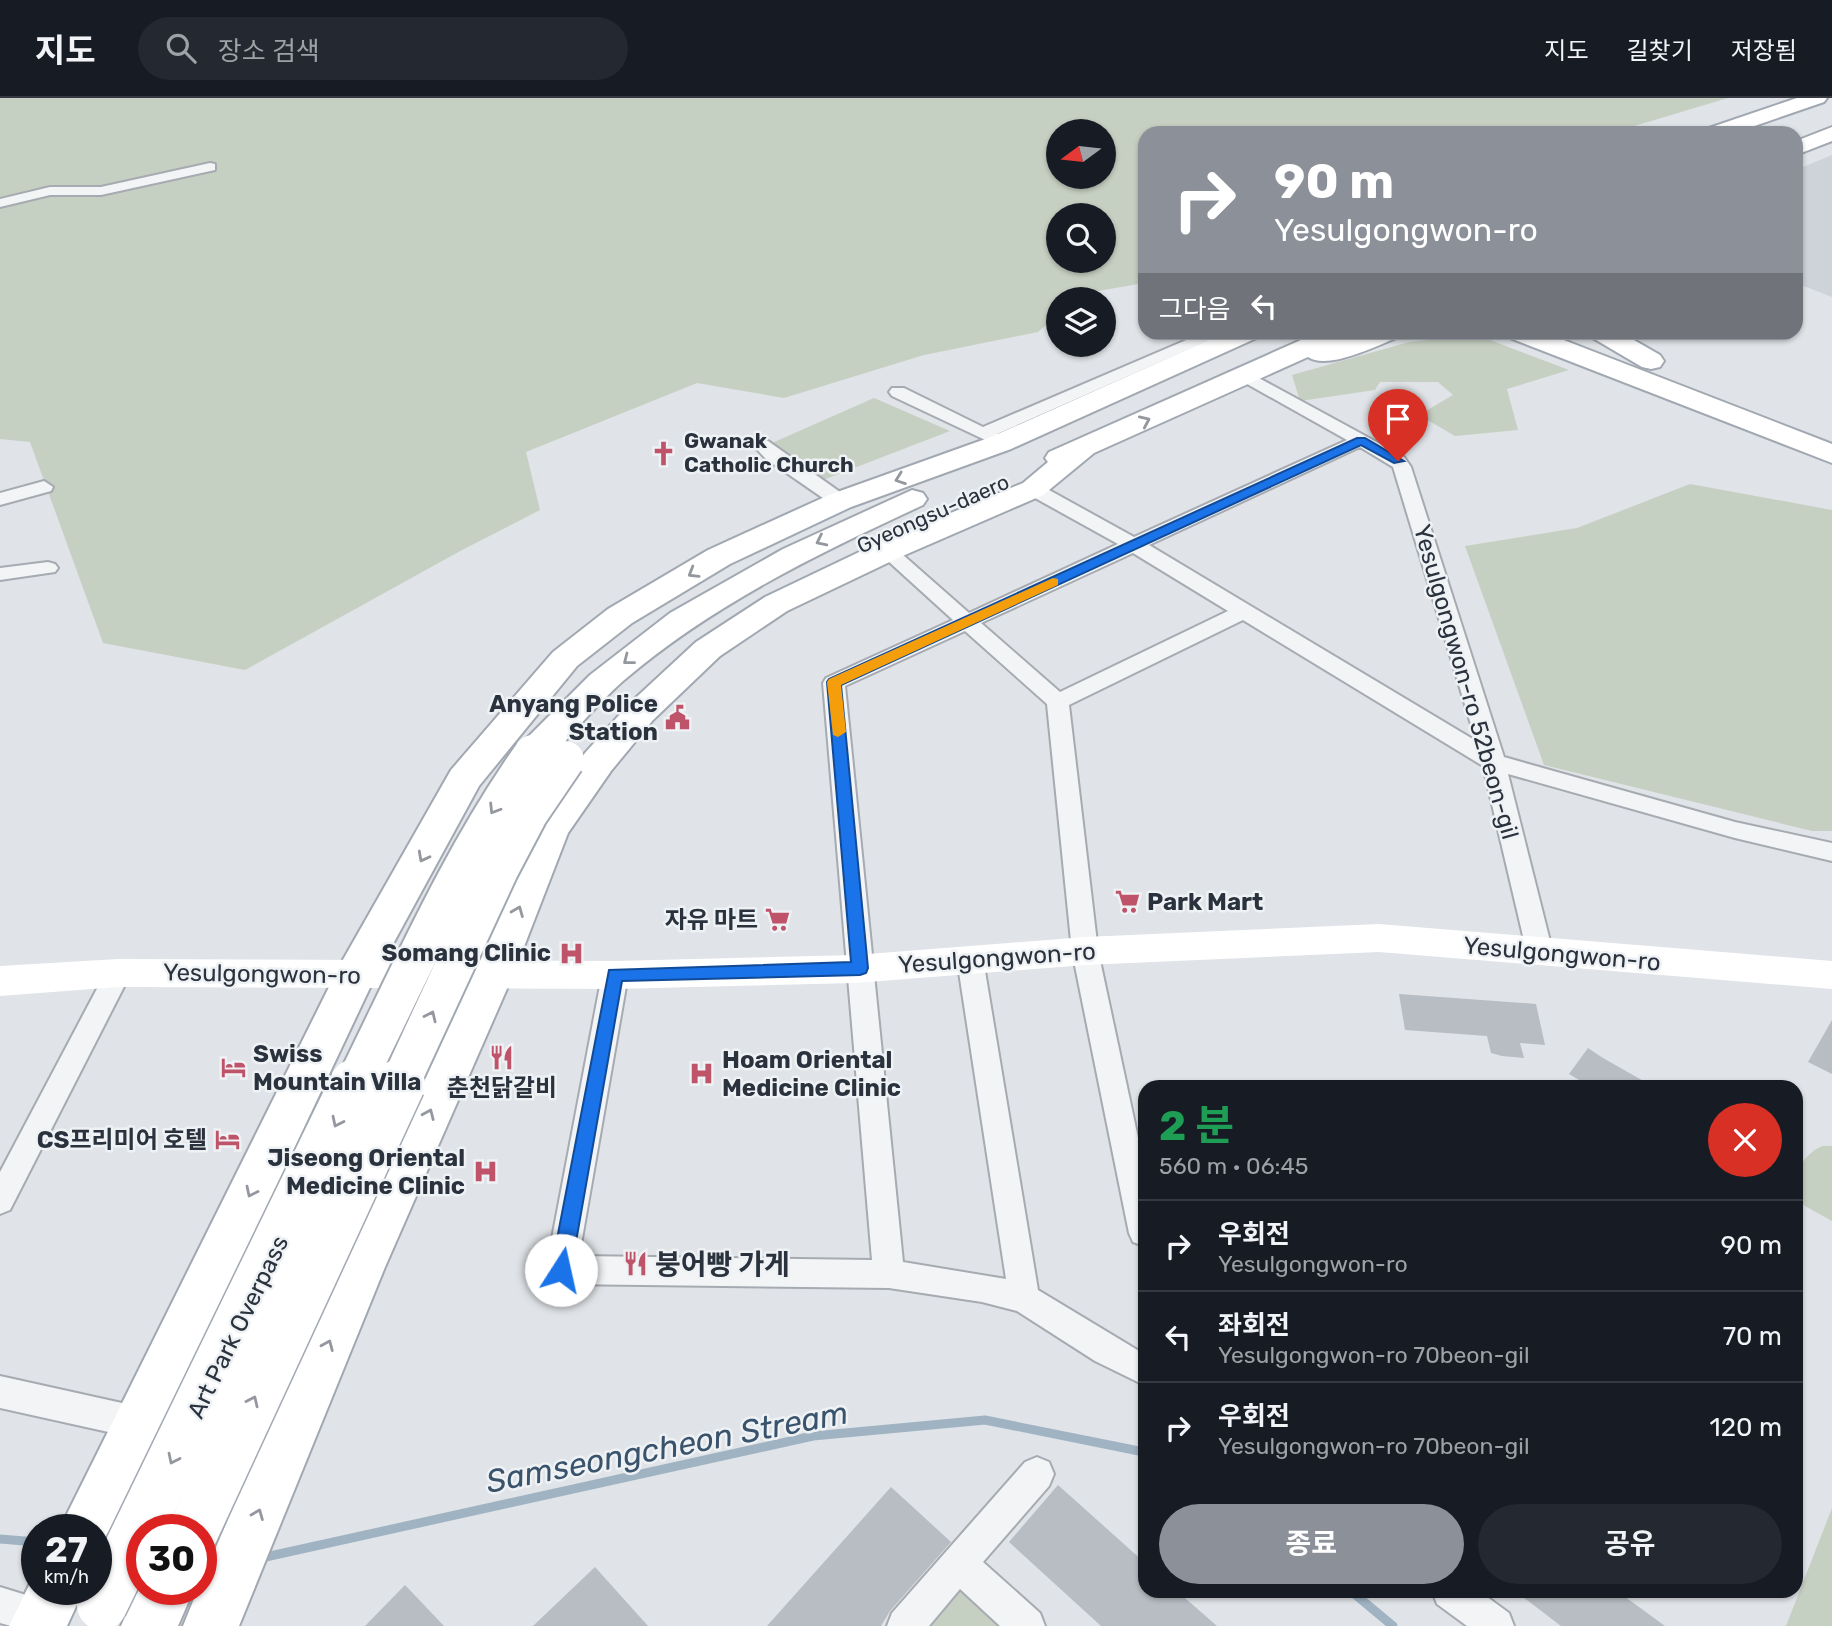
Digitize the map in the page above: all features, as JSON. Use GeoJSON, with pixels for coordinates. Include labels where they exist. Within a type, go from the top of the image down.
{"type":"FeatureCollection","features":[{"type":"Feature","properties":{"kind":"main road"},"geometry":{"type":"LineString","coordinates":[[1734,126],[1818,98]]}},
{"type":"Feature","properties":{"kind":"main road"},"geometry":{"type":"LineString","coordinates":[[1752,126],[1818,98]]}},
{"type":"Feature","properties":{"kind":"main road"},"geometry":{"type":"LineString","coordinates":[[1803,129],[1832,117]]}},
{"type":"Feature","properties":{"kind":"main road"},"geometry":{"type":"LineString","coordinates":[[1803,146],[1832,133]]}},
{"type":"Feature","properties":{"kind":"main road"},"geometry":{"type":"LineString","coordinates":[[94,1514],[355,976],[464,779],[565,659],[620,616],[719,557],[840,500],[998,438],[1231,340]]}},
{"type":"Feature","properties":{"kind":"main road","name":"Gyeongsu-daero"},"geometry":{"type":"LineString","coordinates":[[549,757],[625,699],[684,648],[767,595],[1072,439],[1281,345],[1304,340]]}},
{"type":"Feature","properties":{"kind":"main road"},"geometry":{"type":"LineString","coordinates":[[1281,345],[1339,351],[1366,340]]}},
{"type":"Feature","properties":{"kind":"main road"},"geometry":{"type":"LineString","coordinates":[[1540,340],[1828,447]]}},
{"type":"Feature","properties":{"kind":"main road"},"geometry":{"type":"LineString","coordinates":[[1577,340],[1828,447]]}},
{"type":"Feature","properties":{"kind":"main road"},"geometry":{"type":"LineString","coordinates":[[1599,340],[1660,365]]}},
{"type":"Feature","properties":{"kind":"main road"},"geometry":{"type":"LineString","coordinates":[[1615,340],[1828,447]]}},
{"type":"Feature","properties":{"kind":"main road","name":"Gyeongsu-daero"},"geometry":{"type":"LineString","coordinates":[[1072,439],[1246,376],[1281,345]]}},
{"type":"Feature","properties":{"kind":"main road"},"geometry":{"type":"LineString","coordinates":[[998,438],[1072,439]]}},
{"type":"Feature","properties":{"kind":"main road"},"geometry":{"type":"LineString","coordinates":[[211,1626],[360,1267],[492,975],[551,830],[598,762],[641,712],[708,649],[776,604],[887,551],[1033,489],[1072,439]]}},
{"type":"Feature","properties":{"kind":"main road","name":"Art Park Overpass"},"geometry":{"type":"LineString","coordinates":[[201,1514],[499,870],[529,813],[549,757]]}},
{"type":"Feature","properties":{"kind":"main road","name":"Art Park Overpass"},"geometry":{"type":"LineString","coordinates":[[85,1610],[462,865],[496,806],[549,757]]}},
{"type":"Feature","properties":{"kind":"street"},"geometry":{"type":"LineString","coordinates":[[0,203],[50,191],[102,191],[210,167]]}},
{"type":"Feature","properties":{"kind":"street"},"geometry":{"type":"LineString","coordinates":[[898,392],[998,438],[1203,340]]}},
{"type":"Feature","properties":{"kind":"street","name":"Yesulgongwon-ro 52beon-gil"},"geometry":{"type":"LineString","coordinates":[[1246,376],[1398,461],[1402,467],[1494,762],[1541,953]]}},
{"type":"Feature","properties":{"kind":"street"},"geometry":{"type":"LineString","coordinates":[[889,1274],[834,682],[1136,546],[1361,440]]}},
{"type":"Feature","properties":{"kind":"street"},"geometry":{"type":"LineString","coordinates":[[762,445],[840,500]]}},
{"type":"Feature","properties":{"kind":"street"},"geometry":{"type":"LineString","coordinates":[[0,499],[44,487]]}},
{"type":"Feature","properties":{"kind":"street","name":"Gyeongsu-daero"},"geometry":{"type":"LineString","coordinates":[[1033,489],[1136,546],[1494,762],[1735,830],[1832,852]]}},
{"type":"Feature","properties":{"kind":"street"},"geometry":{"type":"LineString","coordinates":[[887,551],[1058,702],[1085,951],[1138,1204]]}},
{"type":"Feature","properties":{"kind":"street"},"geometry":{"type":"LineString","coordinates":[[0,574],[48,568]]}},
{"type":"Feature","properties":{"kind":"street"},"geometry":{"type":"LineString","coordinates":[[1058,702],[1244,611]]}},
{"type":"Feature","properties":{"kind":"street","name":"Yesulgongwon-ro"},"geometry":{"type":"LineString","coordinates":[[0,981],[118,973],[615,975],[860,968],[1085,951],[1379,938],[1832,975]]}},
{"type":"Feature","properties":{"kind":"street"},"geometry":{"type":"LineString","coordinates":[[970,959],[1024,1298]]}},
{"type":"Feature","properties":{"kind":"street"},"geometry":{"type":"LineString","coordinates":[[0,1201],[118,973]]}},
{"type":"Feature","properties":{"kind":"street"},"geometry":{"type":"LineString","coordinates":[[615,975],[561,1270],[889,1274],[1024,1298],[1138,1367]]}},
{"type":"Feature","properties":{"kind":"street"},"geometry":{"type":"LineString","coordinates":[[0,1392],[131,1439]]}},
{"type":"Feature","properties":{"kind":"street"},"geometry":{"type":"LineString","coordinates":[[905,1626],[1037,1474]]}},
{"type":"Feature","properties":{"kind":"street"},"geometry":{"type":"LineString","coordinates":[[958,1563],[1027,1626]]}},
{"type":"Feature","properties":{"kind":"street"},"geometry":{"type":"LineString","coordinates":[[1459,1598],[1496,1626]]}},
{"type":"Feature","properties":{"kind":"shaded area"},"geometry":{"type":"Polygon","coordinates":[[[1832,155],[1832,297],[1803,286],[1803,167],[1832,155]]]}},
{"type":"Feature","properties":{"kind":"green space"},"geometry":{"type":"Polygon","coordinates":[[[0,98],[1728,98],[1634,126],[1138,126],[1138,284],[1116,288],[1046,287],[1046,325],[1038,332],[924,355],[784,398],[697,383],[526,452],[540,510],[245,670],[103,643],[30,442],[0,439],[0,98]]]}},
{"type":"Feature","properties":{"kind":"green space"},"geometry":{"type":"Polygon","coordinates":[[[1490,340],[1569,370],[1507,389],[1518,430],[1455,436],[1419,415],[1453,395],[1438,382],[1380,382],[1375,390],[1300,401],[1292,375],[1409,342],[1490,340]]]}},
{"type":"Feature","properties":{"kind":"green space"},"geometry":{"type":"Polygon","coordinates":[[[874,398],[950,431],[823,480],[772,443],[874,398]]]}},
{"type":"Feature","properties":{"kind":"green space"},"geometry":{"type":"Polygon","coordinates":[[[1690,484],[1832,510],[1832,831],[1812,831],[1544,765],[1465,546],[1577,528],[1690,484]]]}},
{"type":"Feature","properties":{"kind":"green space"},"geometry":{"type":"Polygon","coordinates":[[[1822,1146],[1832,1146],[1832,1221],[1803,1204],[1803,1162],[1822,1146]]]}},
{"type":"Feature","properties":{"kind":"green space"},"geometry":{"type":"Polygon","coordinates":[[[1832,1508],[1832,1626],[1786,1626],[1797,1598],[1803,1598],[1803,1582],[1832,1508]]]}},
{"type":"Feature","properties":{"kind":"green space"},"geometry":{"type":"Polygon","coordinates":[[[958,1563],[1027,1626],[905,1626],[958,1563]]]}},
{"type":"Feature","properties":{"kind":"building"},"geometry":{"type":"Polygon","coordinates":[[[1399,994],[1536,1004],[1545,1045],[1520,1043],[1524,1058],[1502,1056],[1491,1053],[1487,1036],[1405,1030],[1399,994]]]}},
{"type":"Feature","properties":{"kind":"building"},"geometry":{"type":"Polygon","coordinates":[[[1832,1020],[1832,1074],[1808,1062],[1832,1020]]]}},
{"type":"Feature","properties":{"kind":"building"},"geometry":{"type":"Polygon","coordinates":[[[1588,1048],[1642,1080],[1579,1080],[1569,1074],[1588,1048]]]}},
{"type":"Feature","properties":{"kind":"building"},"geometry":{"type":"Polygon","coordinates":[[[1058,1485],[1138,1557],[1138,1598],[1185,1598],[1217,1626],[1101,1626],[1009,1542],[1058,1485]]]}},
{"type":"Feature","properties":{"kind":"building"},"geometry":{"type":"Polygon","coordinates":[[[891,1487],[951,1542],[890,1611],[881,1626],[767,1626],[891,1487]]]}},
{"type":"Feature","properties":{"kind":"building"},"geometry":{"type":"Polygon","coordinates":[[[595,1567],[648,1626],[533,1626],[595,1567]]]}},
{"type":"Feature","properties":{"kind":"building"},"geometry":{"type":"Polygon","coordinates":[[[405,1585],[444,1626],[365,1626],[405,1585]]]}},
{"type":"Feature","properties":{"kind":"building"},"geometry":{"type":"Polygon","coordinates":[[[1524,1598],[1627,1598],[1665,1626],[1561,1626],[1524,1598]]]}},
{"type":"Feature","properties":{"kind":"waterway","name":"Samseongcheon Stream"},"geometry":{"type":"LineString","coordinates":[[261,1558],[813,1436],[985,1420],[1138,1451]]}},
{"type":"Feature","properties":{"kind":"waterway","name":"Samseongcheon Stream"},"geometry":{"type":"LineString","coordinates":[[0,1539],[21,1541]]}},
{"type":"Feature","properties":{"kind":"waterway","name":"Samseongcheon Stream"},"geometry":{"type":"LineString","coordinates":[[1359,1598],[1393,1626]]}},
{"type":"Feature","properties":{"kind":"slow traffic"},"geometry":{"type":"LineString","coordinates":[[838,732],[834,682],[1053,582]]}},
{"type":"Feature","properties":{"kind":"place","name":"Gwanak Catholic Church"},"geometry":{"type":"Point","coordinates":[664,453]}},
{"type":"Feature","properties":{"kind":"place","name":"Anyang Police Station"},"geometry":{"type":"Point","coordinates":[678,718]}},
{"type":"Feature","properties":{"kind":"place","name":"Park Mart"},"geometry":{"type":"Point","coordinates":[1127,902]}},
{"type":"Feature","properties":{"kind":"place","name":"자유 마트"},"geometry":{"type":"Point","coordinates":[778,920]}},
{"type":"Feature","properties":{"kind":"place","name":"Somang Clinic"},"geometry":{"type":"Point","coordinates":[571,953]}},
{"type":"Feature","properties":{"kind":"place","name":"춘천닭갈비"},"geometry":{"type":"Point","coordinates":[502,1057]}},
{"type":"Feature","properties":{"kind":"place","name":"Swiss Mountain Villa"},"geometry":{"type":"Point","coordinates":[233,1068]}},
{"type":"Feature","properties":{"kind":"place","name":"Hoam Oriental Medicine Clinic"},"geometry":{"type":"Point","coordinates":[702,1074]}},
{"type":"Feature","properties":{"kind":"place","name":"CS프리미어 호텔"},"geometry":{"type":"Point","coordinates":[227,1140]}},
{"type":"Feature","properties":{"kind":"place","name":"Jiseong Oriental Medicine Clinic"},"geometry":{"type":"Point","coordinates":[485,1172]}},
{"type":"Feature","properties":{"kind":"place","name":"붕어빵 가게"},"geometry":{"type":"Point","coordinates":[635,1264]}},
{"type":"Feature","properties":{"kind":"route"},"geometry":{"type":"LineString","coordinates":[[561,1270],[615,975],[860,968],[834,682],[1136,546],[1361,440],[1398,461]]}}]}
